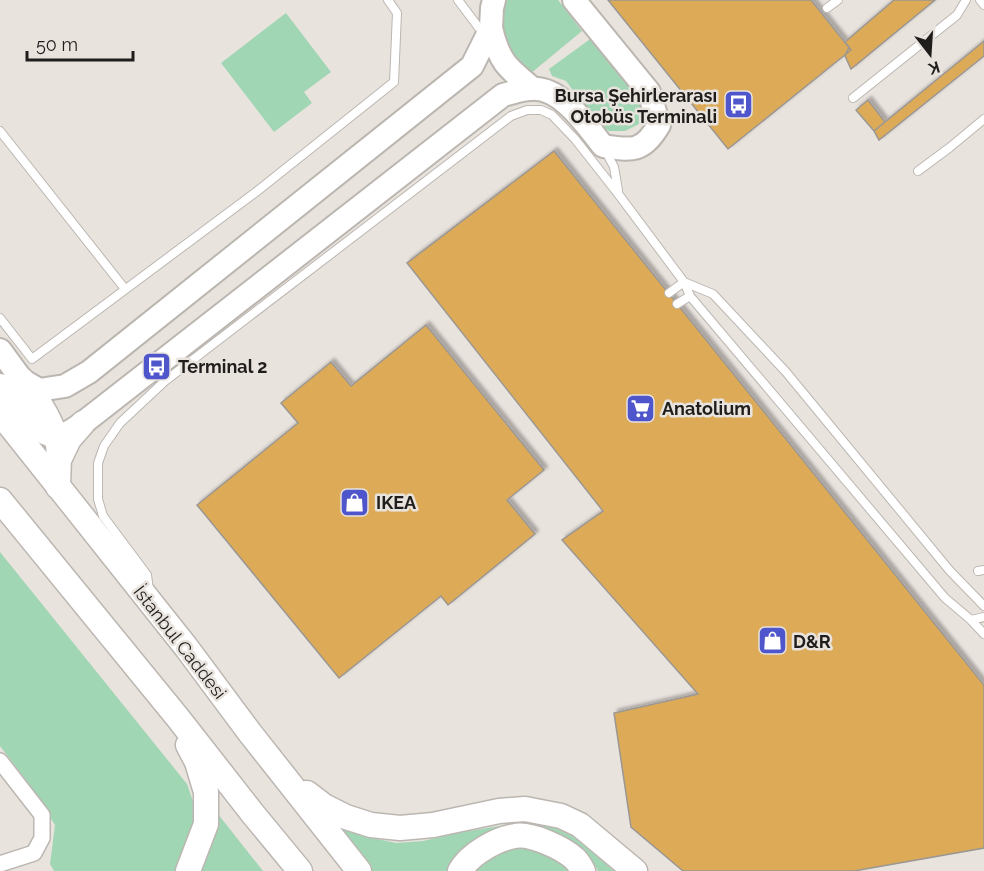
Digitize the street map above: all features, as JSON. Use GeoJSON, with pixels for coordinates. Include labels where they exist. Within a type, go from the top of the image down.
{"type":"FeatureCollection","features":[{"type":"Feature","properties":{"kind":"highway"},"geometry":{"type":"LineString","coordinates":[[11,382],[44,411],[51,423],[58,447],[58,488]]}},
{"type":"Feature","properties":{"kind":"highway","name":"İstanbul Caddesi"},"geometry":{"type":"LineString","coordinates":[[0,413],[186,647],[250,733],[359,871]]}},
{"type":"Feature","properties":{"kind":"highway"},"geometry":{"type":"LineString","coordinates":[[59,460],[69,439],[83,423]]}},
{"type":"Feature","properties":{"kind":"highway"},"geometry":{"type":"LineString","coordinates":[[0,500],[300,871]]}},
{"type":"Feature","properties":{"kind":"highway"},"geometry":{"type":"LineString","coordinates":[[166,703],[197,762],[206,792],[206,824],[188,871]]}},
{"type":"Feature","properties":{"kind":"highway"},"geometry":{"type":"LineString","coordinates":[[287,778],[324,806],[346,817],[371,825],[400,828],[433,825],[500,811],[525,809],[561,816],[580,825],[635,871]]}},
{"type":"Feature","properties":{"kind":"highway"},"geometry":{"type":"LineString","coordinates":[[460,871],[465,863],[486,847],[516,835],[545,841],[576,860],[583,871]]}},
{"type":"Feature","properties":{"kind":"main road"},"geometry":{"type":"LineString","coordinates":[[494,0],[491,28],[496,47],[503,62],[532,88]]}},
{"type":"Feature","properties":{"kind":"main road"},"geometry":{"type":"LineString","coordinates":[[55,436],[61,436],[83,423],[503,95],[532,88],[554,94],[571,107],[603,146],[622,149],[636,148],[650,141],[659,125],[649,92],[574,0]]}},
{"type":"Feature","properties":{"kind":"main road"},"geometry":{"type":"LineString","coordinates":[[0,350],[11,382],[39,390],[65,386],[89,372],[472,66],[491,28]]}},
{"type":"Feature","properties":{"kind":"street"},"geometry":{"type":"LineString","coordinates":[[0,761],[42,815],[42,838],[34,853],[0,864]]}},
{"type":"Feature","properties":{"kind":"lane"},"geometry":{"type":"LineString","coordinates":[[0,318],[32,358],[256,192],[394,82],[397,13],[388,0]]}},
{"type":"Feature","properties":{"kind":"lane"},"geometry":{"type":"LineString","coordinates":[[458,0],[479,28],[491,28]]}},
{"type":"Feature","properties":{"kind":"lane"},"geometry":{"type":"LineString","coordinates":[[827,8],[838,0]]}},
{"type":"Feature","properties":{"kind":"lane"},"geometry":{"type":"LineString","coordinates":[[853,98],[957,15],[966,0]]}},
{"type":"Feature","properties":{"kind":"lane"},"geometry":{"type":"LineString","coordinates":[[980,0],[984,5]]}},
{"type":"Feature","properties":{"kind":"lane"},"geometry":{"type":"LineString","coordinates":[[151,604],[147,575],[103,516],[98,499],[98,464],[105,445],[120,423],[165,381],[512,116],[527,110],[541,110],[552,115],[574,140],[619,195],[684,282],[690,296],[945,598],[984,634]]}},
{"type":"Feature","properties":{"kind":"lane"},"geometry":{"type":"LineString","coordinates":[[918,171],[984,119]]}},
{"type":"Feature","properties":{"kind":"lane"},"geometry":{"type":"LineString","coordinates":[[0,131],[125,290]]}},
{"type":"Feature","properties":{"kind":"lane"},"geometry":{"type":"LineString","coordinates":[[603,146],[614,167],[619,195]]}},
{"type":"Feature","properties":{"kind":"lane"},"geometry":{"type":"LineString","coordinates":[[669,293],[684,282]]}},
{"type":"Feature","properties":{"kind":"lane"},"geometry":{"type":"LineString","coordinates":[[684,282],[713,294],[786,372],[950,571],[984,606]]}},
{"type":"Feature","properties":{"kind":"lane"},"geometry":{"type":"LineString","coordinates":[[677,304],[690,296]]}},
{"type":"Feature","properties":{"kind":"lane"},"geometry":{"type":"LineString","coordinates":[[971,620],[984,617]]}},
{"type":"Feature","properties":{"kind":"green space"},"geometry":{"type":"Polygon","coordinates":[[[507,0],[558,0],[582,31],[530,74],[518,68],[498,35],[507,0]]]}},
{"type":"Feature","properties":{"kind":"green space"},"geometry":{"type":"Polygon","coordinates":[[[286,13],[331,72],[304,92],[312,103],[274,132],[221,63],[286,13]]]}},
{"type":"Feature","properties":{"kind":"green space"},"geometry":{"type":"Polygon","coordinates":[[[593,37],[643,100],[644,112],[639,124],[625,131],[609,131],[599,125],[566,81],[552,76],[549,69],[593,37]]]}},
{"type":"Feature","properties":{"kind":"green space"},"geometry":{"type":"Polygon","coordinates":[[[0,552],[187,784],[194,804],[193,824],[179,871],[54,871],[50,864],[55,825],[29,784],[0,746],[0,552]]]}},
{"type":"Feature","properties":{"kind":"green space"},"geometry":{"type":"Polygon","coordinates":[[[210,804],[263,871],[197,871],[210,804]]]}},
{"type":"Feature","properties":{"kind":"green space"},"geometry":{"type":"Polygon","coordinates":[[[529,821],[551,826],[574,837],[614,871],[598,871],[593,862],[575,846],[527,833],[451,871],[371,871],[334,827],[396,843],[423,841],[529,821]]]}},
{"type":"Feature","properties":{"kind":"green space"},"geometry":{"type":"Polygon","coordinates":[[[511,845],[542,847],[578,871],[467,871],[511,845]]]}},
{"type":"Feature","properties":{"kind":"building","name":"Bursa Şehirlerarası Otobüs Terminali"},"geometry":{"type":"Polygon","coordinates":[[[608,0],[811,0],[851,50],[728,149],[608,0]]]}},
{"type":"Feature","properties":{"kind":"building"},"geometry":{"type":"Polygon","coordinates":[[[894,0],[935,0],[851,69],[845,56],[849,47],[845,42],[894,0]]]}},
{"type":"Feature","properties":{"kind":"building"},"geometry":{"type":"Polygon","coordinates":[[[984,41],[984,56],[879,140],[874,131],[984,41]]]}},
{"type":"Feature","properties":{"kind":"building"},"geometry":{"type":"Polygon","coordinates":[[[868,100],[885,122],[874,131],[856,110],[868,100]]]}},
{"type":"Feature","properties":{"kind":"building","name":"Anatolium"},"geometry":{"type":"Polygon","coordinates":[[[554,151],[984,685],[984,848],[854,871],[683,871],[631,827],[614,713],[698,694],[562,540],[603,511],[407,263],[554,151]]]}},
{"type":"Feature","properties":{"kind":"building","name":"IKEA"},"geometry":{"type":"Polygon","coordinates":[[[426,325],[544,470],[507,500],[535,534],[448,605],[441,596],[339,678],[197,505],[298,423],[281,403],[331,362],[351,386],[426,325]]]}},
{"type":"Feature","properties":{"kind":"place","name":"Bursa Şehirlerarası Otobüs Terminali"},"geometry":{"type":"Point","coordinates":[738,105]}},
{"type":"Feature","properties":{"kind":"place","name":"Terminal 2"},"geometry":{"type":"Point","coordinates":[157,366]}},
{"type":"Feature","properties":{"kind":"place","name":"Anatolium"},"geometry":{"type":"Point","coordinates":[641,408]}},
{"type":"Feature","properties":{"kind":"place","name":"IKEA"},"geometry":{"type":"Point","coordinates":[355,502]}},
{"type":"Feature","properties":{"kind":"place","name":"D&R"},"geometry":{"type":"Point","coordinates":[772,641]}}]}
